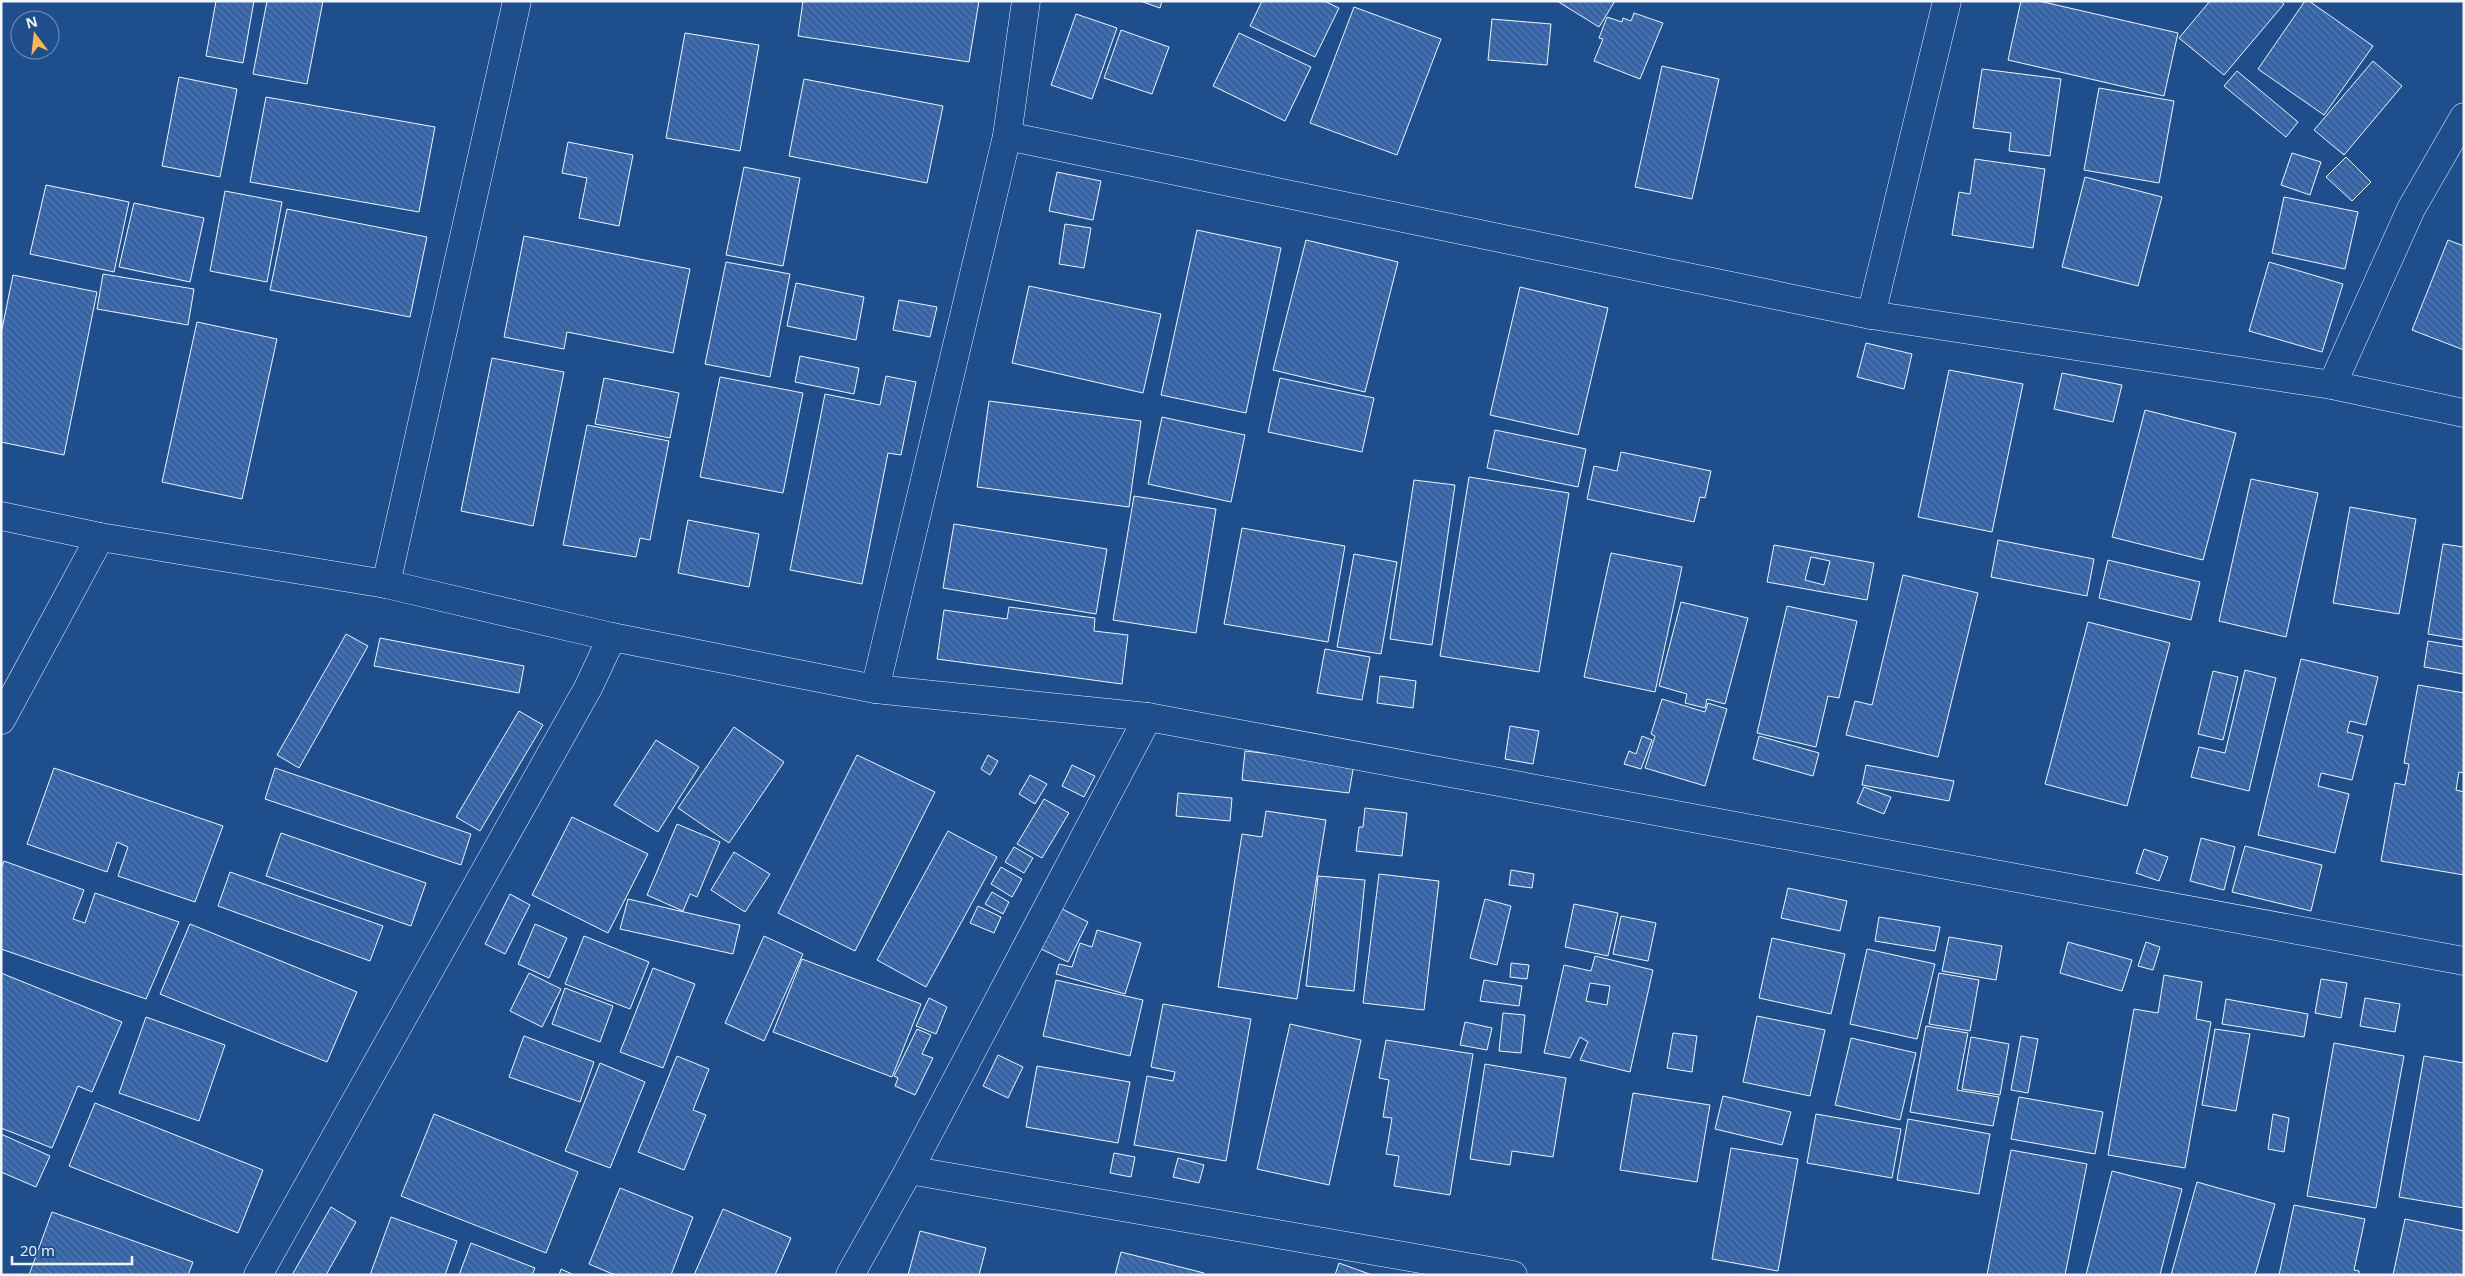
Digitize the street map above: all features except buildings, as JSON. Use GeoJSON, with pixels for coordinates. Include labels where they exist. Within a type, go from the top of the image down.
{"type":"FeatureCollection","features":[{"type":"Feature","properties":{"kind":"street"},"geometry":{"type":"LineString","coordinates":[[386,584],[518,1]]}},
{"type":"Feature","properties":{"kind":"street"},"geometry":{"type":"LineString","coordinates":[[875,689],[1007,136],[1026,1]]}},
{"type":"Feature","properties":{"kind":"street"},"geometry":{"type":"LineString","coordinates":[[1871,314],[1947,1]]}},
{"type":"Feature","properties":{"kind":"street"},"geometry":{"type":"LineString","coordinates":[[2332,385],[2411,209],[2464,117]]}},
{"type":"Feature","properties":{"kind":"street"},"geometry":{"type":"LineString","coordinates":[[1007,136],[1871,314],[2332,385],[2464,413]]}},
{"type":"Feature","properties":{"kind":"street"},"geometry":{"type":"LineString","coordinates":[[1,516],[100,537],[386,584],[612,637],[875,689],[1148,717],[2464,961]]}},
{"type":"Feature","properties":{"kind":"street"},"geometry":{"type":"LineString","coordinates":[[1,720],[100,537]]}},
{"type":"Feature","properties":{"kind":"street"},"geometry":{"type":"LineString","coordinates":[[258,1275],[583,696],[612,637]]}},
{"type":"Feature","properties":{"kind":"street"},"geometry":{"type":"LineString","coordinates":[[850,1275],[909,1170],[1148,717]]}},
{"type":"Feature","properties":{"kind":"street"},"geometry":{"type":"LineString","coordinates":[[909,1170],[1513,1275]]}}]}
